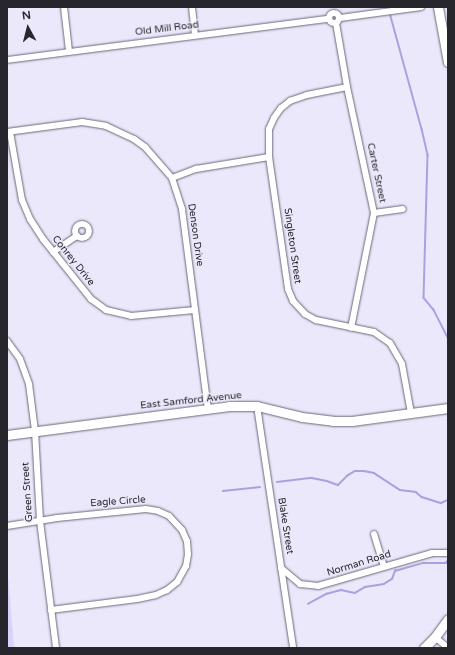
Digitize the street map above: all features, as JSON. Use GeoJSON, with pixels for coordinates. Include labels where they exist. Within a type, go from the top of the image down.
{"type":"FeatureCollection","features":[{"type":"Feature","properties":{"kind":"street"},"geometry":{"type":"LineString","coordinates":[[64,7],[69,51]]}},
{"type":"Feature","properties":{"kind":"street"},"geometry":{"type":"LineString","coordinates":[[192,7],[195,35]]}},
{"type":"Feature","properties":{"kind":"street"},"geometry":{"type":"LineString","coordinates":[[340,18],[333,10],[329,19],[332,23],[336,23],[340,18],[421,7]]}},
{"type":"Feature","properties":{"kind":"street"},"geometry":{"type":"LineString","coordinates":[[438,7],[448,62]]}},
{"type":"Feature","properties":{"kind":"street","name":"Old Mill Road"},"geometry":{"type":"LineString","coordinates":[[7,60],[329,19]]}},
{"type":"Feature","properties":{"kind":"street","name":"Carter Street"},"geometry":{"type":"LineString","coordinates":[[336,23],[347,87],[374,213],[351,328]]}},
{"type":"Feature","properties":{"kind":"street","name":"Singleton Street"},"geometry":{"type":"LineString","coordinates":[[347,87],[307,95],[290,101],[281,108],[274,118],[269,130],[269,156],[288,289],[293,301],[305,314],[316,320],[374,332],[385,339],[394,348],[404,370],[411,413]]}},
{"type":"Feature","properties":{"kind":"street","name":"Denson Drive"},"geometry":{"type":"LineString","coordinates":[[9,132],[82,122],[106,126],[129,136],[145,147],[172,178],[182,209],[208,408]]}},
{"type":"Feature","properties":{"kind":"street","name":"Conrey Drive"},"geometry":{"type":"LineString","coordinates":[[9,132],[22,200],[33,225],[91,299],[106,310],[131,316],[195,310]]}},
{"type":"Feature","properties":{"kind":"street"},"geometry":{"type":"LineString","coordinates":[[172,178],[202,168],[269,156]]}},
{"type":"Feature","properties":{"kind":"street"},"geometry":{"type":"LineString","coordinates":[[374,213],[403,210]]}},
{"type":"Feature","properties":{"kind":"street"},"geometry":{"type":"LineString","coordinates":[[53,252],[77,236]]}},
{"type":"Feature","properties":{"kind":"street","name":"Green Street"},"geometry":{"type":"LineString","coordinates":[[7,341],[26,371],[29,384],[35,431],[40,521],[56,648]]}},
{"type":"Feature","properties":{"kind":"street","name":"East Samford Avenue"},"geometry":{"type":"LineString","coordinates":[[7,435],[208,408],[257,406],[302,417],[333,421],[352,421],[448,408]]}},
{"type":"Feature","properties":{"kind":"street","name":"Blake Street"},"geometry":{"type":"LineString","coordinates":[[257,406],[293,648]]}},
{"type":"Feature","properties":{"kind":"street","name":"Eagle Circle"},"geometry":{"type":"LineString","coordinates":[[7,526],[146,509],[164,513],[174,520],[182,530],[187,541],[188,554],[183,572],[177,582],[167,590],[156,595],[137,599],[51,610]]}},
{"type":"Feature","properties":{"kind":"street"},"geometry":{"type":"LineString","coordinates":[[374,534],[384,567]]}},
{"type":"Feature","properties":{"kind":"street","name":"Norman Road"},"geometry":{"type":"LineString","coordinates":[[281,568],[300,584],[318,586],[432,553],[448,553]]}},
{"type":"Feature","properties":{"kind":"street"},"geometry":{"type":"LineString","coordinates":[[424,648],[435,637],[448,619]]}},
{"type":"Feature","properties":{"kind":"street"},"geometry":{"type":"LineString","coordinates":[[435,637],[448,648]]}},
{"type":"Feature","properties":{"kind":"shaded area"},"geometry":{"type":"Polygon","coordinates":[[[8,576],[14,648],[7,648],[8,576]]]}},
{"type":"Feature","properties":{"kind":"waterway"},"geometry":{"type":"LineString","coordinates":[[390,13],[428,155],[424,298],[434,310],[448,338]]}},
{"type":"Feature","properties":{"kind":"waterway"},"geometry":{"type":"LineString","coordinates":[[277,482],[312,478],[338,485],[347,476],[355,471],[364,471],[374,473],[400,490],[416,492],[422,497],[441,503],[448,500]]}},
{"type":"Feature","properties":{"kind":"waterway"},"geometry":{"type":"LineString","coordinates":[[223,491],[260,487]]}},
{"type":"Feature","properties":{"kind":"waterway"},"geometry":{"type":"LineString","coordinates":[[308,604],[326,594],[341,590],[355,593],[365,587],[384,584],[392,579],[395,571],[423,563],[446,563],[448,560]]}}]}
